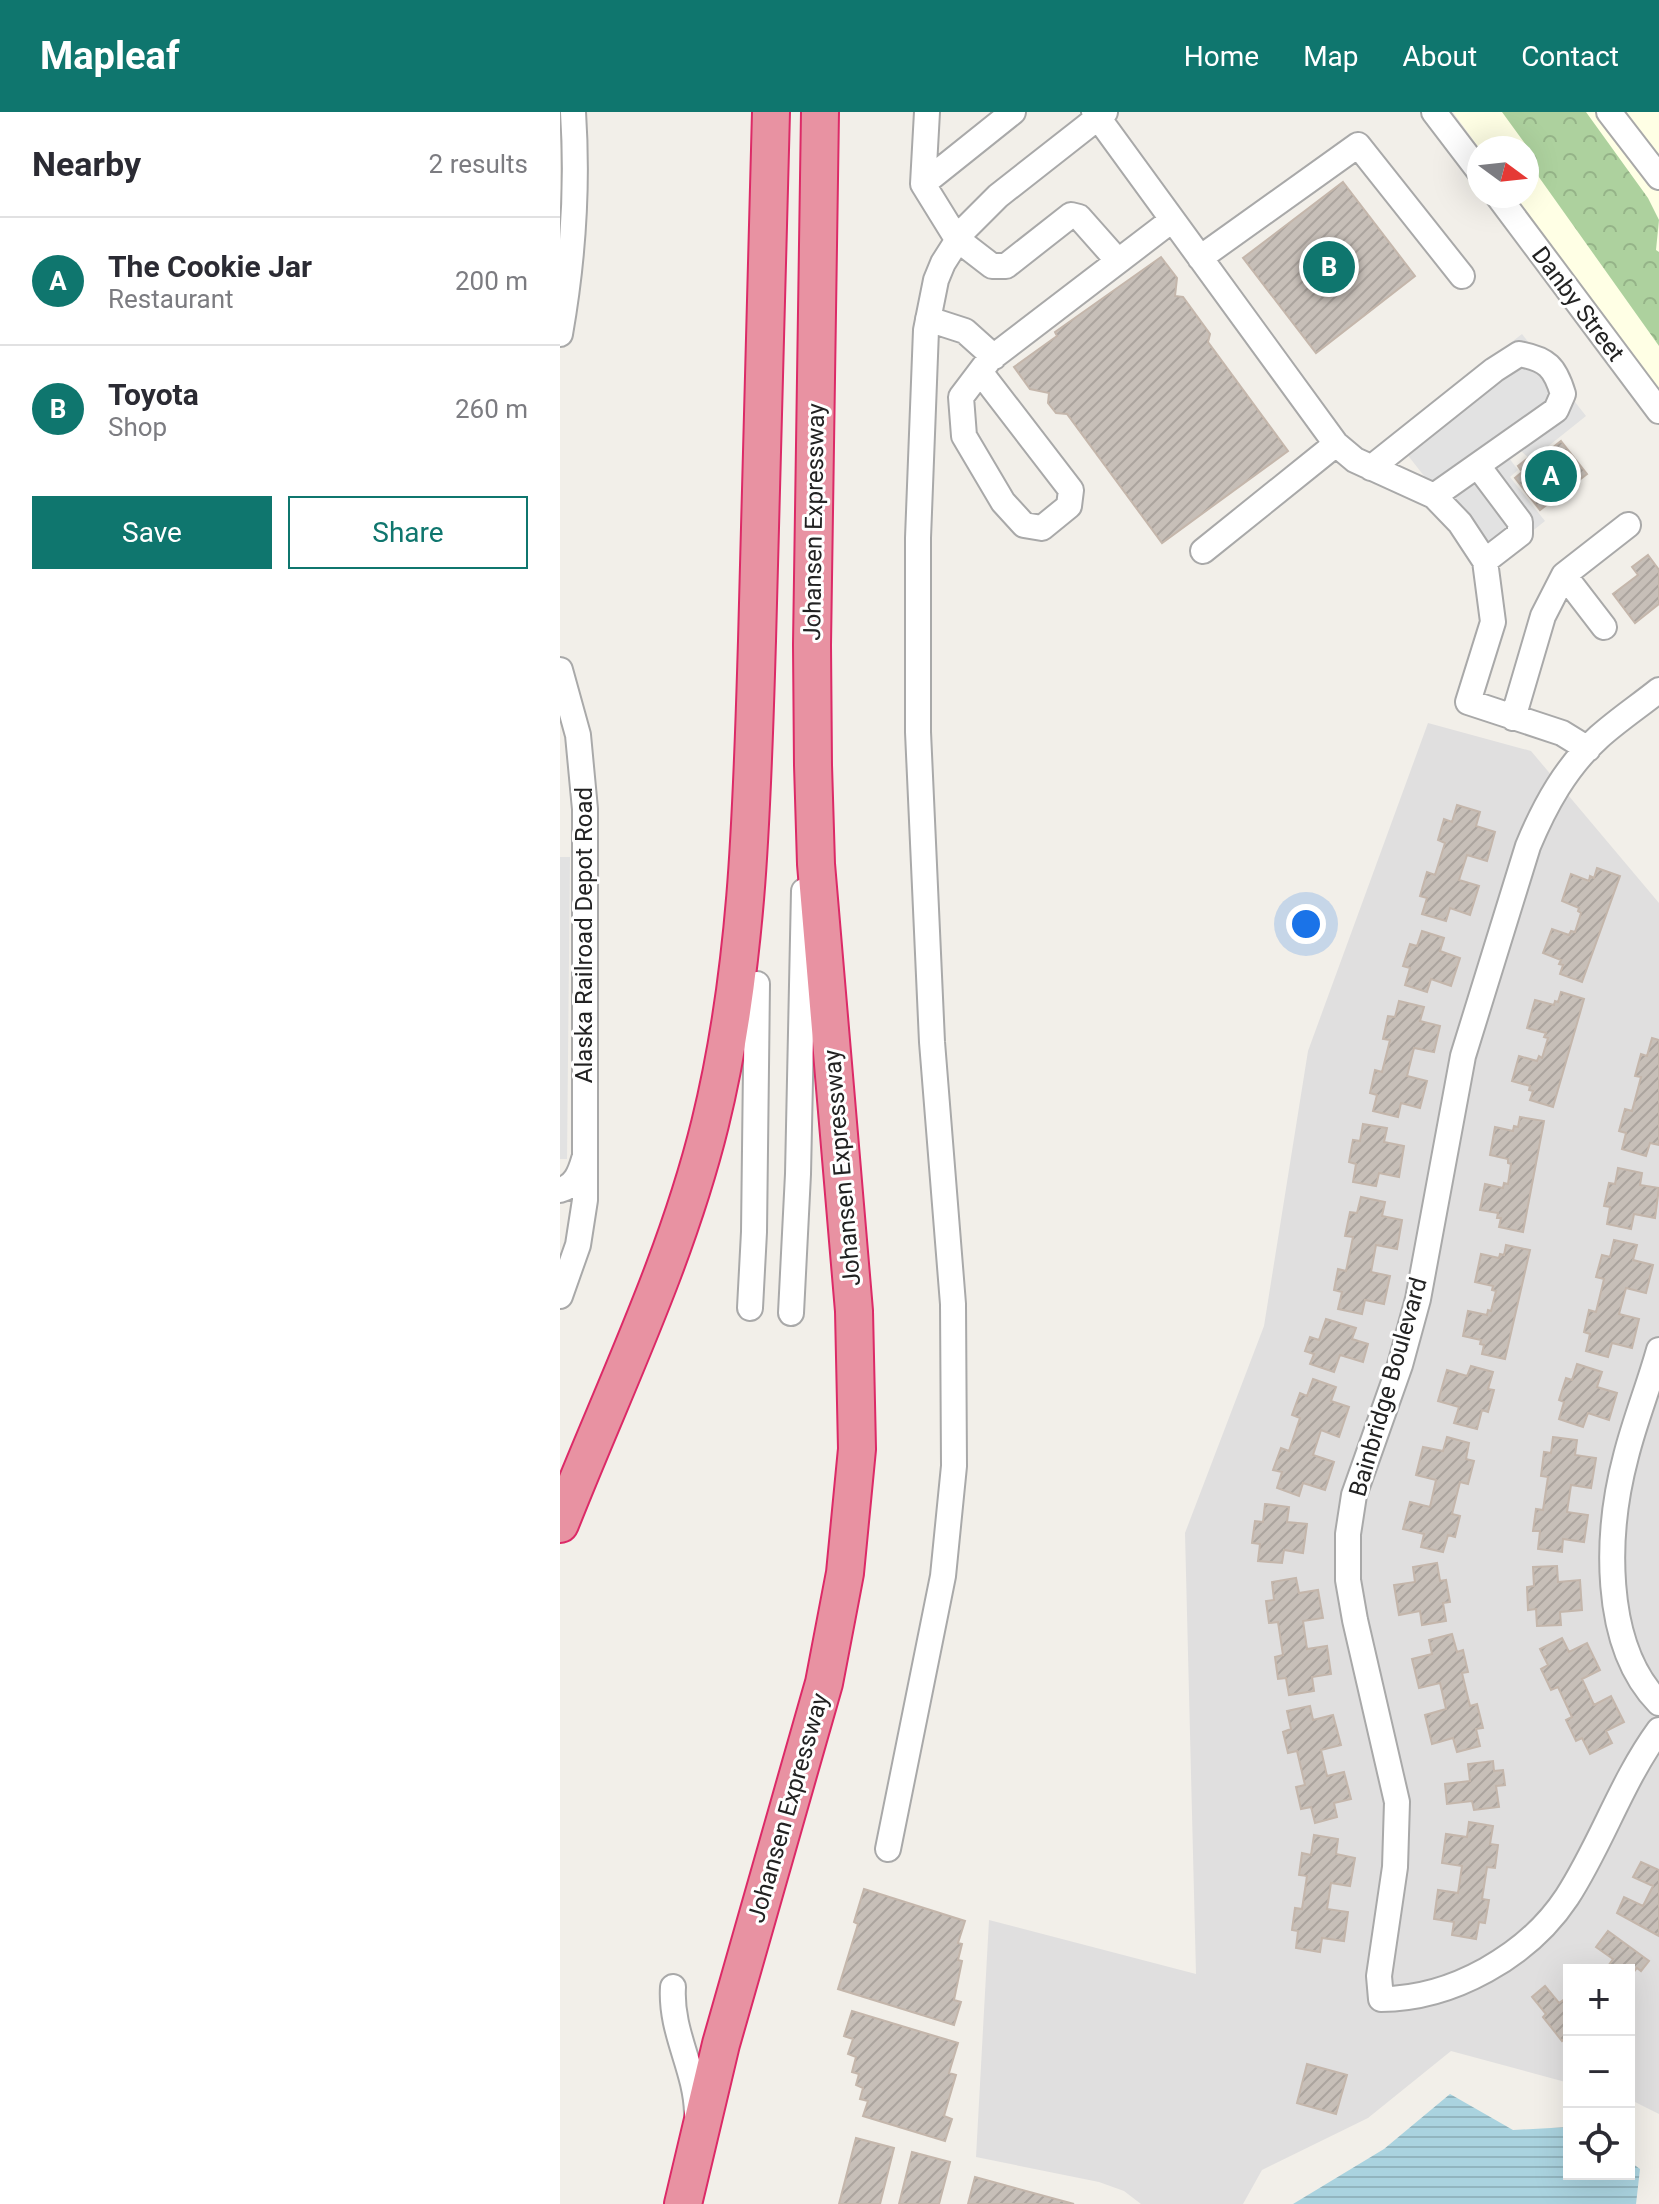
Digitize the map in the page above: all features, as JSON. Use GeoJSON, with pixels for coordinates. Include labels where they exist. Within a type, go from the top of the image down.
{"type":"FeatureCollection","features":[{"type":"Feature","properties":{"kind":"highway"},"geometry":{"type":"LineString","coordinates":[[560,1524],[666,1264],[690,1193],[716,1098],[738,976],[751,804],[771,112]]}},
{"type":"Feature","properties":{"kind":"highway","name":"Johansen Expressway"},"geometry":{"type":"LineString","coordinates":[[683,2204],[721,2044],[824,1683],[845,1573],[857,1449],[854,1311],[816,864],[812,645],[820,112]]}},
{"type":"Feature","properties":{"kind":"street"},"geometry":{"type":"LineString","coordinates":[[560,334],[568,288],[576,201],[573,112]]}},
{"type":"Feature","properties":{"kind":"street"},"geometry":{"type":"LineString","coordinates":[[927,112],[923,184],[957,239],[992,266],[1006,266],[1071,215],[1079,217],[1118,261]]}},
{"type":"Feature","properties":{"kind":"street"},"geometry":{"type":"LineString","coordinates":[[923,184],[1013,112]]}},
{"type":"Feature","properties":{"kind":"street"},"geometry":{"type":"LineString","coordinates":[[1609,112],[1659,177]]}},
{"type":"Feature","properties":{"kind":"street"},"geometry":{"type":"LineString","coordinates":[[888,1849],[943,1576],[954,1466],[953,1304],[932,1042],[918,732],[918,538],[928,319],[936,280],[957,239],[998,196],[1099,114],[1172,220],[1336,444],[1355,460],[1434,496],[1460,523],[1485,561],[1493,622],[1468,702],[1562,733],[1588,749]]}},
{"type":"Feature","properties":{"kind":"street"},"geometry":{"type":"LineString","coordinates":[[1433,115],[1467,156]]}},
{"type":"Feature","properties":{"kind":"street"},"geometry":{"type":"LineString","coordinates":[[1200,258],[1358,145],[1462,276]]}},
{"type":"Feature","properties":{"kind":"street","name":"Danby Street"},"geometry":{"type":"LineString","coordinates":[[1507,208],[1659,411]]}},
{"type":"Feature","properties":{"kind":"street"},"geometry":{"type":"LineString","coordinates":[[928,319],[965,331],[987,365],[1071,490],[1069,506],[1042,528],[1024,525],[1003,502],[964,436],[961,397],[987,365],[1172,220]]}},
{"type":"Feature","properties":{"kind":"street"},"geometry":{"type":"LineString","coordinates":[[1371,468],[1494,370],[1519,354],[1542,358],[1558,376],[1563,394],[1556,410],[1434,496]]}},
{"type":"Feature","properties":{"kind":"street"},"geometry":{"type":"LineString","coordinates":[[1203,551],[1336,444]]}},
{"type":"Feature","properties":{"kind":"street"},"geometry":{"type":"LineString","coordinates":[[1478,466],[1520,522],[1520,534],[1485,561]]}},
{"type":"Feature","properties":{"kind":"street"},"geometry":{"type":"LineString","coordinates":[[1513,718],[1543,616],[1564,575],[1628,525]]}},
{"type":"Feature","properties":{"kind":"street"},"geometry":{"type":"LineString","coordinates":[[1564,575],[1604,627]]}},
{"type":"Feature","properties":{"kind":"street"},"geometry":{"type":"LineString","coordinates":[[791,1313],[798,1174],[812,645]]}},
{"type":"Feature","properties":{"kind":"street","name":"Alaska Railroad Depot Road"},"geometry":{"type":"LineString","coordinates":[[560,670],[578,735],[585,809],[583,1220],[578,1245],[560,1296]]}},
{"type":"Feature","properties":{"kind":"street","name":"Bainbridge Boulevard"},"geometry":{"type":"LineString","coordinates":[[1659,690],[1599,737],[1565,775],[1542,813],[1528,846],[1463,1056],[1418,1299],[1400,1365],[1354,1495],[1348,1534],[1348,1580],[1397,1802],[1395,1867],[1379,1976],[1381,1999],[1418,1996],[1452,1986],[1492,1967],[1532,1937],[1567,1896],[1593,1852],[1626,1781],[1659,1730]]}},
{"type":"Feature","properties":{"kind":"street"},"geometry":{"type":"LineString","coordinates":[[750,1308],[757,984]]}},
{"type":"Feature","properties":{"kind":"street"},"geometry":{"type":"LineString","coordinates":[[716,1098],[756,1105]]}},
{"type":"Feature","properties":{"kind":"street"},"geometry":{"type":"LineString","coordinates":[[560,1190],[573,1183],[585,1155]]}},
{"type":"Feature","properties":{"kind":"street"},"geometry":{"type":"LineString","coordinates":[[1659,1350],[1625,1457],[1612,1547],[1620,1630],[1630,1663],[1659,1703]]}},
{"type":"Feature","properties":{"kind":"street"},"geometry":{"type":"LineString","coordinates":[[673,1987],[675,2027],[696,2093],[697,2143]]}},
{"type":"Feature","properties":{"kind":"shaded area"},"geometry":{"type":"Polygon","coordinates":[[[1453,112],[1659,112],[1659,401],[1522,208],[1539,208],[1539,136],[1470,136],[1453,112]]]}},
{"type":"Feature","properties":{"kind":"shaded area"},"geometry":{"type":"Polygon","coordinates":[[[1522,334],[1586,416],[1531,460],[1520,450],[1509,458],[1518,470],[1510,477],[1545,521],[1492,563],[1392,435],[1522,334]]]}},
{"type":"Feature","properties":{"kind":"shaded area"},"geometry":{"type":"Polygon","coordinates":[[[1428,723],[1531,751],[1659,903],[1659,2114],[1635,2102],[1635,1964],[1563,1964],[1563,2081],[1451,2051],[1368,2118],[1262,2170],[1243,2204],[1141,2204],[1124,2191],[1099,2182],[976,2157],[989,1920],[1196,1974],[1185,1533],[1264,1326],[1308,1051],[1428,723]]]}},
{"type":"Feature","properties":{"kind":"shaded area"},"geometry":{"type":"Polygon","coordinates":[[[560,857],[570,857],[567,1159],[560,1159],[560,857]]]}},
{"type":"Feature","properties":{"kind":"green space"},"geometry":{"type":"Polygon","coordinates":[[[1502,112],[1586,112],[1648,198],[1659,220],[1656,250],[1659,252],[1659,346],[1539,177],[1539,136],[1519,136],[1502,112]]]}},
{"type":"Feature","properties":{"kind":"water"},"geometry":{"type":"Polygon","coordinates":[[[1450,2094],[1513,2130],[1563,2127],[1563,2180],[1635,2180],[1635,2165],[1640,2169],[1636,2204],[1293,2204],[1384,2149],[1450,2094]]]}},
{"type":"Feature","properties":{"kind":"building"},"geometry":{"type":"Polygon","coordinates":[[[1343,182],[1415,276],[1316,353],[1243,258],[1343,182]]]}},
{"type":"Feature","properties":{"kind":"building"},"geometry":{"type":"Polygon","coordinates":[[[1161,257],[1177,278],[1175,296],[1183,297],[1210,334],[1208,342],[1288,451],[1162,543],[1067,414],[1056,413],[1048,403],[1049,393],[1030,389],[1014,367],[1057,336],[1055,332],[1161,257]]]}},
{"type":"Feature","properties":{"kind":"building"},"geometry":{"type":"Polygon","coordinates":[[[1561,441],[1587,474],[1540,510],[1515,478],[1522,472],[1518,466],[1528,458],[1532,464],[1561,441]]]}},
{"type":"Feature","properties":{"kind":"building"},"geometry":{"type":"Polygon","coordinates":[[[1648,555],[1659,570],[1659,604],[1635,623],[1613,594],[1638,575],[1632,567],[1648,555]]]}},
{"type":"Feature","properties":{"kind":"building"},"geometry":{"type":"Polygon","coordinates":[[[1457,805],[1480,812],[1476,826],[1495,832],[1487,861],[1467,855],[1459,880],[1479,886],[1470,915],[1450,908],[1446,921],[1422,914],[1427,898],[1420,896],[1427,872],[1435,875],[1445,843],[1438,840],[1444,819],[1452,822],[1457,805]]]}},
{"type":"Feature","properties":{"kind":"building"},"geometry":{"type":"Polygon","coordinates":[[[1597,868],[1620,876],[1582,982],[1560,974],[1561,960],[1543,953],[1552,929],[1569,935],[1571,931],[1575,932],[1581,913],[1579,908],[1562,901],[1571,874],[1589,881],[1590,876],[1594,878],[1597,868]]]}},
{"type":"Feature","properties":{"kind":"building"},"geometry":{"type":"Polygon","coordinates":[[[1422,931],[1444,938],[1440,951],[1460,958],[1451,986],[1431,979],[1427,992],[1405,985],[1410,968],[1403,966],[1410,944],[1417,946],[1422,931]]]}},
{"type":"Feature","properties":{"kind":"building"},"geometry":{"type":"Polygon","coordinates":[[[1561,992],[1584,999],[1553,1107],[1530,1100],[1533,1091],[1529,1090],[1530,1086],[1512,1081],[1519,1056],[1537,1061],[1539,1056],[1542,1058],[1548,1038],[1544,1037],[1546,1033],[1527,1028],[1535,1000],[1554,1005],[1561,992]]]}},
{"type":"Feature","properties":{"kind":"building"},"geometry":{"type":"Polygon","coordinates":[[[1399,1001],[1424,1007],[1420,1021],[1440,1026],[1434,1052],[1414,1048],[1407,1076],[1427,1081],[1420,1108],[1401,1103],[1398,1117],[1373,1111],[1377,1095],[1370,1093],[1375,1070],[1382,1072],[1390,1040],[1383,1039],[1388,1016],[1395,1017],[1399,1001]]]}},
{"type":"Feature","properties":{"kind":"building"},"geometry":{"type":"Polygon","coordinates":[[[1652,1038],[1659,1040],[1659,1145],[1650,1143],[1646,1156],[1622,1149],[1626,1133],[1619,1131],[1625,1109],[1632,1111],[1641,1077],[1635,1076],[1641,1054],[1647,1056],[1652,1038]]]}},
{"type":"Feature","properties":{"kind":"building"},"geometry":{"type":"Polygon","coordinates":[[[1520,1117],[1544,1121],[1523,1232],[1499,1227],[1501,1218],[1497,1218],[1498,1213],[1480,1210],[1485,1184],[1503,1188],[1504,1183],[1508,1184],[1511,1164],[1508,1159],[1490,1155],[1495,1127],[1513,1131],[1514,1126],[1518,1127],[1520,1117]]]}},
{"type":"Feature","properties":{"kind":"building"},"geometry":{"type":"Polygon","coordinates":[[[1363,1124],[1387,1128],[1384,1142],[1404,1146],[1399,1177],[1379,1173],[1376,1186],[1353,1182],[1356,1164],[1349,1162],[1353,1140],[1360,1141],[1363,1124]]]}},
{"type":"Feature","properties":{"kind":"building"},"geometry":{"type":"Polygon","coordinates":[[[1618,1168],[1642,1173],[1640,1185],[1659,1188],[1655,1218],[1634,1214],[1631,1229],[1607,1224],[1610,1207],[1604,1206],[1609,1183],[1615,1184],[1618,1168]]]}},
{"type":"Feature","properties":{"kind":"building"},"geometry":{"type":"Polygon","coordinates":[[[1361,1197],[1385,1202],[1382,1216],[1402,1220],[1397,1249],[1376,1245],[1371,1272],[1390,1276],[1384,1304],[1365,1300],[1362,1314],[1338,1309],[1342,1292],[1334,1290],[1338,1269],[1346,1271],[1353,1237],[1345,1236],[1350,1212],[1357,1213],[1361,1197]]]}},
{"type":"Feature","properties":{"kind":"building"},"geometry":{"type":"Polygon","coordinates":[[[1614,1240],[1637,1245],[1633,1260],[1653,1265],[1646,1293],[1626,1288],[1619,1314],[1639,1319],[1632,1348],[1612,1343],[1608,1357],[1586,1351],[1590,1334],[1584,1332],[1589,1310],[1596,1312],[1604,1279],[1596,1277],[1602,1255],[1610,1257],[1614,1240]]]}},
{"type":"Feature","properties":{"kind":"building"},"geometry":{"type":"Polygon","coordinates":[[[1506,1245],[1530,1250],[1505,1359],[1482,1354],[1484,1345],[1480,1344],[1481,1340],[1463,1336],[1468,1311],[1487,1315],[1496,1291],[1492,1290],[1493,1286],[1475,1282],[1481,1254],[1499,1258],[1500,1254],[1504,1255],[1506,1245]]]}},
{"type":"Feature","properties":{"kind":"building"},"geometry":{"type":"Polygon","coordinates":[[[1326,1319],[1356,1328],[1352,1339],[1368,1344],[1363,1362],[1340,1355],[1334,1372],[1310,1364],[1314,1354],[1305,1351],[1310,1337],[1319,1340],[1326,1319]]]}},
{"type":"Feature","properties":{"kind":"building"},"geometry":{"type":"Polygon","coordinates":[[[1577,1364],[1602,1372],[1597,1387],[1617,1393],[1609,1420],[1588,1413],[1583,1427],[1559,1419],[1564,1402],[1559,1400],[1566,1378],[1572,1380],[1577,1364]]]}},
{"type":"Feature","properties":{"kind":"building"},"geometry":{"type":"Polygon","coordinates":[[[1471,1366],[1493,1372],[1488,1389],[1494,1390],[1488,1412],[1482,1410],[1477,1429],[1454,1423],[1459,1407],[1438,1401],[1447,1370],[1467,1376],[1471,1366]]]}},
{"type":"Feature","properties":{"kind":"building"},"geometry":{"type":"Polygon","coordinates":[[[1313,1379],[1336,1387],[1331,1401],[1349,1407],[1339,1437],[1321,1430],[1313,1455],[1334,1462],[1325,1490],[1303,1483],[1299,1496],[1277,1488],[1282,1472],[1273,1470],[1281,1448],[1289,1451],[1300,1418],[1292,1415],[1300,1393],[1307,1396],[1313,1379]]]}},
{"type":"Feature","properties":{"kind":"building"},"geometry":{"type":"Polygon","coordinates":[[[1447,1437],[1469,1443],[1466,1459],[1474,1461],[1468,1484],[1460,1482],[1452,1514],[1460,1516],[1455,1537],[1448,1535],[1443,1552],[1421,1547],[1424,1534],[1403,1529],[1410,1502],[1430,1507],[1436,1480],[1416,1475],[1423,1447],[1443,1451],[1447,1437]]]}},
{"type":"Feature","properties":{"kind":"building"},"geometry":{"type":"Polygon","coordinates":[[[1553,1437],[1577,1440],[1575,1455],[1596,1458],[1591,1488],[1571,1485],[1567,1512],[1588,1515],[1584,1542],[1563,1539],[1562,1552],[1538,1549],[1540,1531],[1533,1531],[1536,1509],[1543,1510],[1548,1477],[1541,1476],[1544,1452],[1551,1453],[1553,1437]]]}},
{"type":"Feature","properties":{"kind":"building"},"geometry":{"type":"Polygon","coordinates":[[[1265,1504],[1289,1507],[1287,1522],[1307,1524],[1303,1553],[1284,1550],[1282,1563],[1258,1561],[1260,1544],[1252,1543],[1255,1521],[1263,1522],[1265,1504]]]}},
{"type":"Feature","properties":{"kind":"building"},"geometry":{"type":"Polygon","coordinates":[[[1437,1563],[1440,1581],[1446,1580],[1450,1602],[1443,1603],[1446,1621],[1422,1625],[1420,1611],[1399,1615],[1394,1585],[1415,1582],[1413,1567],[1437,1563]]]}},
{"type":"Feature","properties":{"kind":"building"},"geometry":{"type":"Polygon","coordinates":[[[1557,1566],[1558,1582],[1580,1580],[1582,1610],[1560,1612],[1561,1625],[1537,1626],[1536,1609],[1528,1610],[1527,1587],[1534,1586],[1533,1567],[1557,1566]]]}},
{"type":"Feature","properties":{"kind":"building"},"geometry":{"type":"Polygon","coordinates":[[[1296,1578],[1299,1593],[1318,1590],[1323,1618],[1303,1621],[1307,1649],[1327,1646],[1331,1674],[1312,1677],[1314,1691],[1289,1695],[1286,1678],[1278,1679],[1275,1657],[1283,1655],[1278,1622],[1269,1623],[1266,1601],[1274,1600],[1272,1582],[1296,1578]]]}},
{"type":"Feature","properties":{"kind":"building"},"geometry":{"type":"Polygon","coordinates":[[[1452,1634],[1457,1652],[1463,1650],[1468,1672],[1462,1673],[1470,1706],[1477,1704],[1483,1728],[1476,1729],[1480,1746],[1457,1752],[1453,1738],[1432,1744],[1425,1715],[1446,1709],[1440,1683],[1419,1688],[1412,1659],[1432,1654],[1429,1640],[1452,1634]]]}},
{"type":"Feature","properties":{"kind":"building"},"geometry":{"type":"Polygon","coordinates":[[[1562,1638],[1569,1652],[1587,1643],[1600,1670],[1582,1679],[1594,1705],[1611,1696],[1624,1722],[1606,1731],[1612,1743],[1590,1754],[1582,1738],[1576,1741],[1566,1720],[1572,1717],[1558,1687],[1551,1690],[1541,1669],[1548,1665],[1540,1649],[1562,1638]]]}},
{"type":"Feature","properties":{"kind":"building"},"geometry":{"type":"Polygon","coordinates":[[[1310,1706],[1313,1720],[1333,1715],[1341,1745],[1321,1750],[1327,1776],[1344,1772],[1351,1799],[1334,1803],[1337,1817],[1315,1823],[1311,1807],[1301,1809],[1296,1787],[1305,1785],[1297,1751],[1288,1753],[1283,1732],[1291,1729],[1287,1711],[1310,1706]]]}},
{"type":"Feature","properties":{"kind":"building"},"geometry":{"type":"Polygon","coordinates":[[[1493,1761],[1494,1771],[1503,1770],[1505,1785],[1496,1786],[1499,1807],[1474,1810],[1472,1801],[1447,1804],[1445,1784],[1470,1781],[1468,1764],[1493,1761]]]}},
{"type":"Feature","properties":{"kind":"building"},"geometry":{"type":"Polygon","coordinates":[[[1469,1822],[1493,1826],[1490,1844],[1498,1845],[1495,1868],[1487,1867],[1482,1899],[1489,1900],[1485,1923],[1479,1922],[1476,1939],[1452,1935],[1454,1922],[1434,1919],[1438,1890],[1458,1893],[1462,1866],[1442,1863],[1446,1834],[1467,1837],[1469,1822]]]}},
{"type":"Feature","properties":{"kind":"building"},"geometry":{"type":"Polygon","coordinates":[[[1314,1835],[1338,1839],[1336,1854],[1355,1858],[1350,1886],[1331,1883],[1327,1909],[1348,1912],[1344,1941],[1322,1938],[1320,1952],[1296,1948],[1298,1931],[1292,1930],[1295,1908],[1302,1909],[1307,1876],[1299,1875],[1302,1853],[1311,1855],[1314,1835]]]}},
{"type":"Feature","properties":{"kind":"building"},"geometry":{"type":"Polygon","coordinates":[[[1641,1862],[1659,1870],[1659,1936],[1617,1913],[1624,1897],[1643,1906],[1653,1886],[1633,1877],[1641,1862]]]}},
{"type":"Feature","properties":{"kind":"building"},"geometry":{"type":"Polygon","coordinates":[[[864,1889],[965,1921],[958,1943],[962,1944],[958,1960],[962,1961],[954,2000],[961,2002],[954,2025],[838,1989],[858,1924],[854,1922],[864,1889]]]}},
{"type":"Feature","properties":{"kind":"building"},"geometry":{"type":"Polygon","coordinates":[[[1608,1931],[1649,1961],[1641,1971],[1637,1968],[1635,1970],[1635,1964],[1610,1964],[1613,1959],[1596,1947],[1608,1931]]]}},
{"type":"Feature","properties":{"kind":"building"},"geometry":{"type":"Polygon","coordinates":[[[1545,1986],[1559,2003],[1563,2000],[1562,2041],[1543,2017],[1546,2014],[1532,1997],[1545,1986]]]}},
{"type":"Feature","properties":{"kind":"building"},"geometry":{"type":"Polygon","coordinates":[[[852,2011],[958,2043],[949,2073],[956,2075],[944,2116],[952,2119],[945,2141],[863,2116],[868,2101],[860,2099],[863,2088],[856,2085],[859,2074],[852,2072],[856,2057],[848,2054],[853,2039],[844,2036],[852,2011]]]}},
{"type":"Feature","properties":{"kind":"building"},"geometry":{"type":"Polygon","coordinates":[[[1307,2064],[1347,2075],[1336,2114],[1297,2103],[1307,2064]]]}},
{"type":"Feature","properties":{"kind":"building"},"geometry":{"type":"Polygon","coordinates":[[[856,2138],[894,2148],[880,2204],[839,2204],[856,2138]]]}},
{"type":"Feature","properties":{"kind":"building"},"geometry":{"type":"Polygon","coordinates":[[[912,2152],[950,2162],[939,2204],[899,2204],[912,2152]]]}},
{"type":"Feature","properties":{"kind":"building"},"geometry":{"type":"Polygon","coordinates":[[[975,2177],[1074,2204],[968,2204],[975,2177]]]}},
{"type":"Feature","properties":{"kind":"place","name":"Toyota"},"geometry":{"type":"Point","coordinates":[1329,267]}},
{"type":"Feature","properties":{"kind":"place","name":"The Cookie Jar"},"geometry":{"type":"Point","coordinates":[1551,476]}}]}
